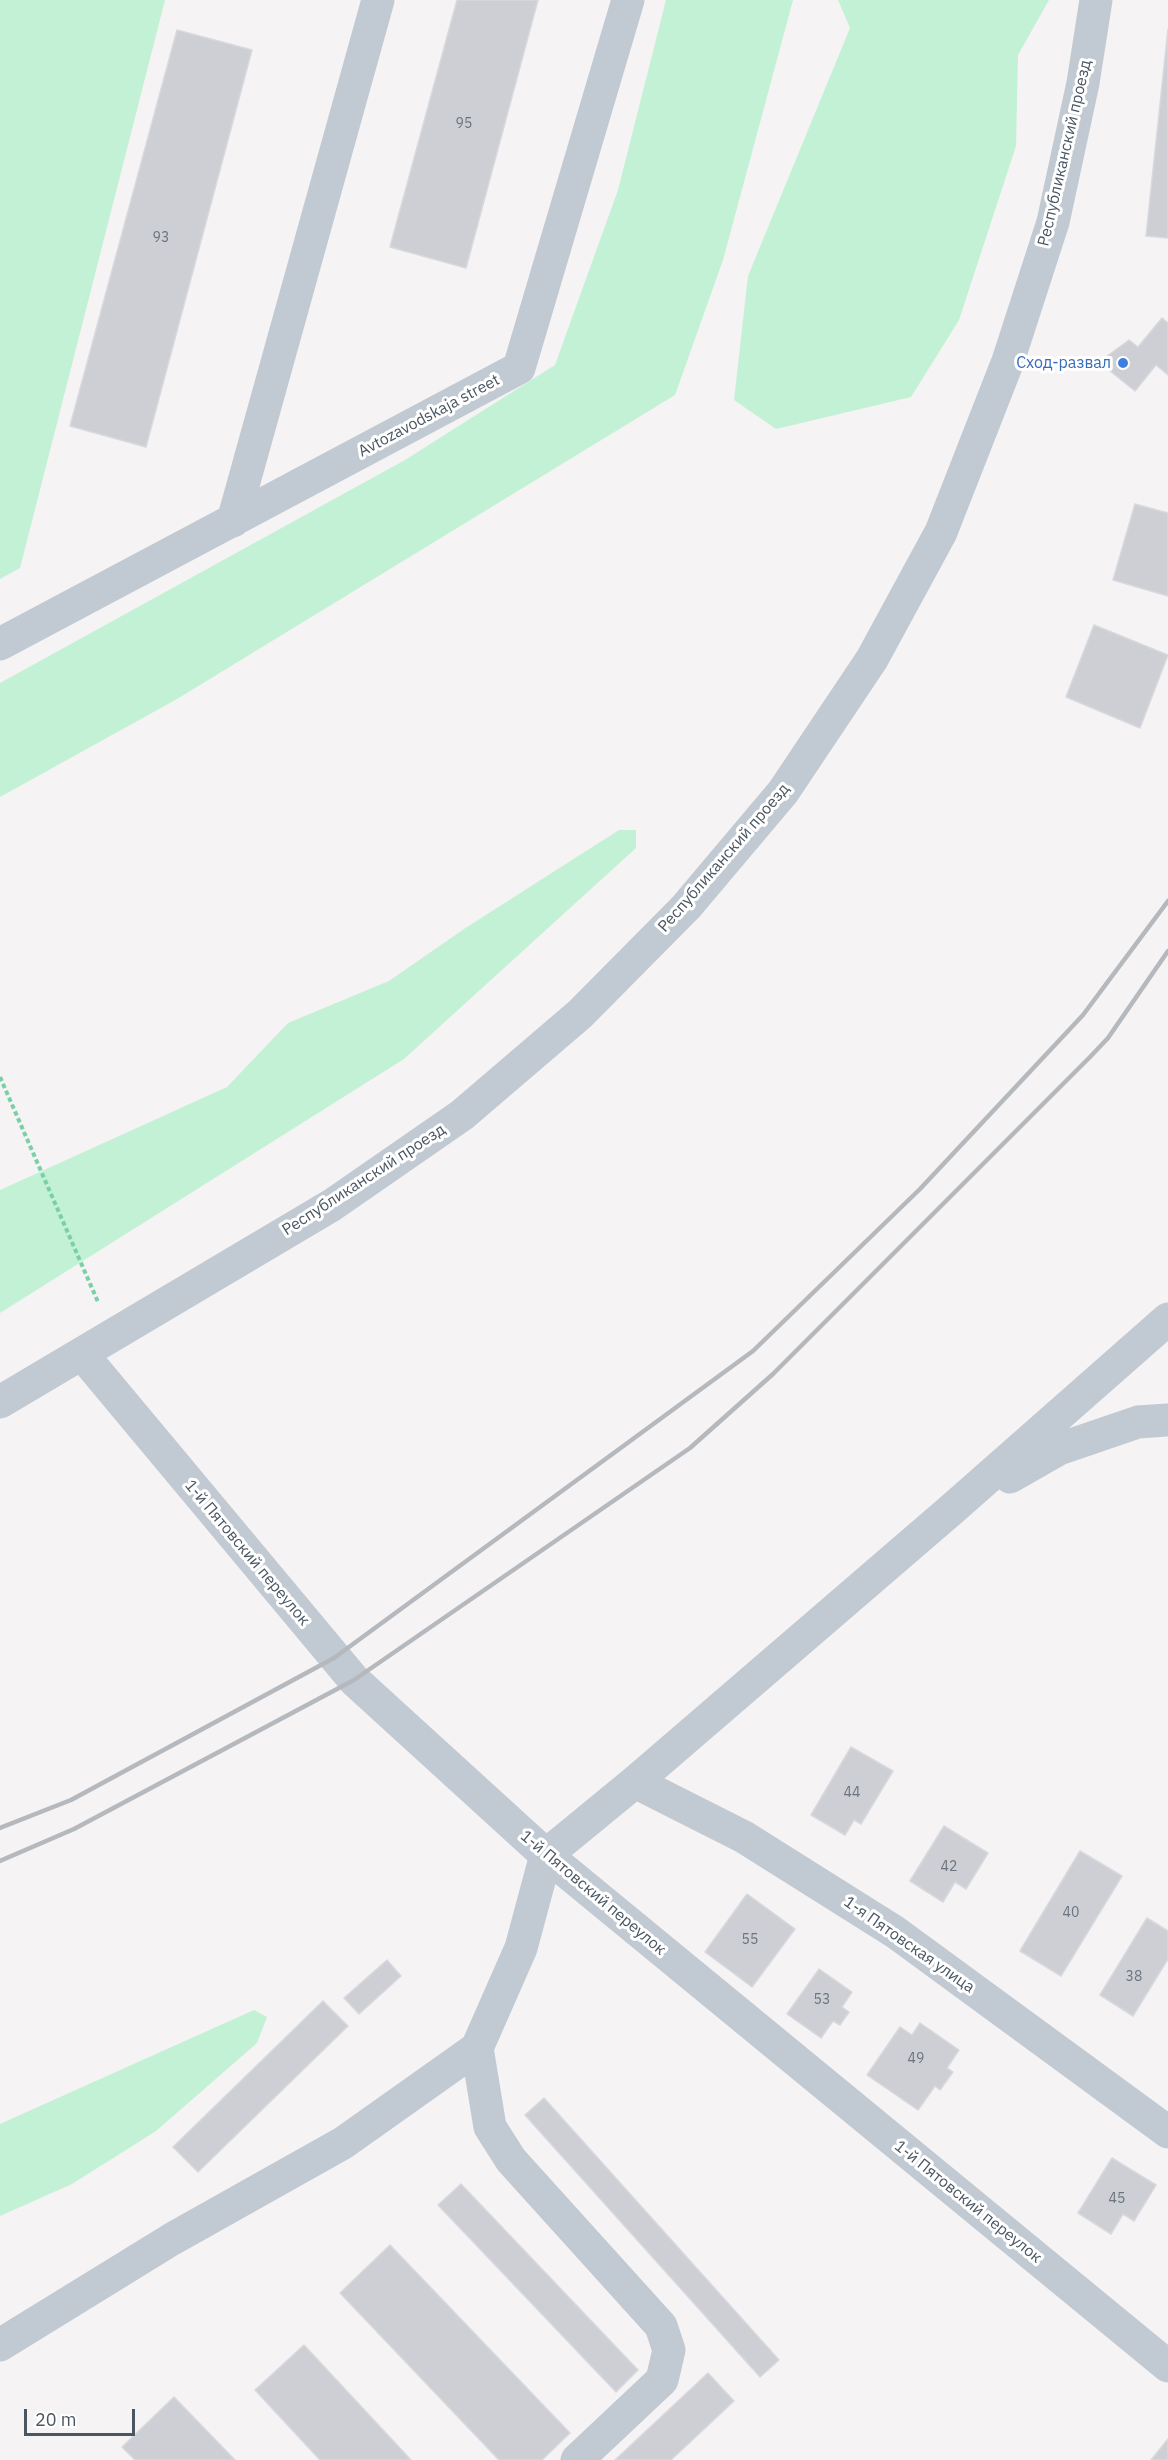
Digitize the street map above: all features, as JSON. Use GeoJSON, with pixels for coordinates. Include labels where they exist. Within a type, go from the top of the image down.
{"type":"FeatureCollection","features":[{"type":"Feature","properties":{"kind":"street"},"geometry":{"type":"LineString","coordinates":[[233,521],[378,0]]}},
{"type":"Feature","properties":{"kind":"street","name":"Avtozavodskaja street"},"geometry":{"type":"LineString","coordinates":[[0,644],[519,368],[628,0]]}},
{"type":"Feature","properties":{"kind":"street","name":"Республиканский проезд"},"geometry":{"type":"LineString","coordinates":[[0,1402],[332,1205],[462,1115],[588,1006],[686,907],[783,792],[872,659],[941,532],[1008,361],[1053,222],[1083,83],[1096,0]]}},
{"type":"Feature","properties":{"kind":"street"},"geometry":{"type":"LineString","coordinates":[[0,2345],[172,2239],[344,2143],[477,2048],[521,1948],[546,1855],[635,1782],[951,1510],[1168,1319]]}},
{"type":"Feature","properties":{"kind":"street","name":"1-й Пятовский переулок"},"geometry":{"type":"LineString","coordinates":[[82,1354],[354,1680],[546,1855],[1168,2366]]}},
{"type":"Feature","properties":{"kind":"street"},"geometry":{"type":"LineString","coordinates":[[951,1510],[1059,1449],[1138,1422],[1168,1420]]}},
{"type":"Feature","properties":{"kind":"street","name":"1-я Пятовская улица"},"geometry":{"type":"LineString","coordinates":[[635,1782],[744,1837],[895,1932],[1168,2132]]}},
{"type":"Feature","properties":{"kind":"street"},"geometry":{"type":"LineString","coordinates":[[477,2048],[490,2127],[511,2160],[661,2326],[669,2350],[662,2380],[577,2460]]}},
{"type":"Feature","properties":{"kind":"path"},"geometry":{"type":"LineString","coordinates":[[0,1077],[113,1336]]}},
{"type":"Feature","properties":{"kind":"green space"},"geometry":{"type":"Polygon","coordinates":[[[0,0],[165,0],[20,568],[0,579],[0,0]]]}},
{"type":"Feature","properties":{"kind":"green space"},"geometry":{"type":"Polygon","coordinates":[[[666,0],[793,0],[723,260],[675,395],[177,699],[0,797],[0,683],[405,460],[555,365],[618,190],[666,0]]]}},
{"type":"Feature","properties":{"kind":"green space"},"geometry":{"type":"Polygon","coordinates":[[[838,0],[1049,0],[1018,55],[1016,146],[959,320],[911,397],[776,429],[734,400],[748,276],[850,28],[838,0]]]}},
{"type":"Feature","properties":{"kind":"green space"},"geometry":{"type":"Polygon","coordinates":[[[619,830],[636,830],[636,848],[404,1059],[0,1313],[0,1190],[227,1087],[288,1023],[389,981],[464,929],[619,830]]]}},
{"type":"Feature","properties":{"kind":"green space"},"geometry":{"type":"Polygon","coordinates":[[[254,2010],[267,2017],[257,2043],[156,2131],[72,2184],[0,2216],[0,2124],[254,2010]]]}},
{"type":"Feature","properties":{"kind":"building"},"geometry":{"type":"Polygon","coordinates":[[[457,0],[538,0],[466,268],[390,247],[457,0]]]}},
{"type":"Feature","properties":{"kind":"building"},"geometry":{"type":"Polygon","coordinates":[[[1168,29],[1168,238],[1146,236],[1168,29]]]}},
{"type":"Feature","properties":{"kind":"building"},"geometry":{"type":"Polygon","coordinates":[[[177,30],[252,50],[146,447],[70,426],[177,30]]]}},
{"type":"Feature","properties":{"kind":"building"},"geometry":{"type":"Polygon","coordinates":[[[1162,318],[1168,323],[1168,375],[1156,365],[1135,391],[1099,362],[1129,340],[1138,347],[1162,318]]]}},
{"type":"Feature","properties":{"kind":"building"},"geometry":{"type":"Polygon","coordinates":[[[1135,504],[1168,513],[1168,596],[1113,580],[1135,504]]]}},
{"type":"Feature","properties":{"kind":"building"},"geometry":{"type":"Polygon","coordinates":[[[1094,625],[1168,655],[1140,728],[1066,697],[1094,625]]]}},
{"type":"Feature","properties":{"kind":"building"},"geometry":{"type":"Polygon","coordinates":[[[851,1747],[893,1771],[861,1824],[854,1820],[845,1835],[811,1815],[851,1747]]]}},
{"type":"Feature","properties":{"kind":"building"},"geometry":{"type":"Polygon","coordinates":[[[944,1826],[988,1853],[966,1889],[955,1882],[943,1902],[910,1881],[944,1826]]]}},
{"type":"Feature","properties":{"kind":"building"},"geometry":{"type":"Polygon","coordinates":[[[1080,1851],[1122,1876],[1061,1976],[1020,1951],[1080,1851]]]}},
{"type":"Feature","properties":{"kind":"building"},"geometry":{"type":"Polygon","coordinates":[[[747,1894],[795,1929],[752,1987],[705,1952],[747,1894]]]}},
{"type":"Feature","properties":{"kind":"building"},"geometry":{"type":"Polygon","coordinates":[[[1147,1918],[1168,1931],[1168,1959],[1133,2016],[1100,1995],[1147,1918]]]}},
{"type":"Feature","properties":{"kind":"building"},"geometry":{"type":"Polygon","coordinates":[[[387,1960],[401,1976],[359,2014],[344,1998],[387,1960]]]}},
{"type":"Feature","properties":{"kind":"building"},"geometry":{"type":"Polygon","coordinates":[[[819,1969],[852,1992],[842,2007],[849,2012],[840,2025],[833,2021],[821,2038],[787,2014],[819,1969]]]}},
{"type":"Feature","properties":{"kind":"building"},"geometry":{"type":"Polygon","coordinates":[[[323,2001],[348,2026],[198,2172],[173,2147],[323,2001]]]}},
{"type":"Feature","properties":{"kind":"building"},"geometry":{"type":"Polygon","coordinates":[[[920,2023],[959,2050],[947,2068],[953,2072],[940,2090],[935,2086],[918,2110],[867,2075],[900,2027],[912,2035],[920,2023]]]}},
{"type":"Feature","properties":{"kind":"building"},"geometry":{"type":"Polygon","coordinates":[[[544,2098],[779,2360],[760,2377],[525,2115],[544,2098]]]}},
{"type":"Feature","properties":{"kind":"building"},"geometry":{"type":"Polygon","coordinates":[[[1112,2158],[1156,2185],[1134,2221],[1123,2214],[1111,2234],[1078,2213],[1112,2158]]]}},
{"type":"Feature","properties":{"kind":"building"},"geometry":{"type":"Polygon","coordinates":[[[461,2184],[638,2370],[616,2392],[438,2205],[461,2184]]]}},
{"type":"Feature","properties":{"kind":"building"},"geometry":{"type":"Polygon","coordinates":[[[390,2245],[570,2433],[542,2460],[499,2460],[340,2293],[390,2245]]]}},
{"type":"Feature","properties":{"kind":"building"},"geometry":{"type":"Polygon","coordinates":[[[304,2345],[411,2460],[320,2460],[255,2390],[304,2345]]]}},
{"type":"Feature","properties":{"kind":"building"},"geometry":{"type":"Polygon","coordinates":[[[708,2373],[734,2401],[671,2460],[615,2460],[708,2373]]]}},
{"type":"Feature","properties":{"kind":"building"},"geometry":{"type":"Polygon","coordinates":[[[174,2397],[235,2460],[135,2460],[122,2447],[174,2397]]]}},
{"type":"Feature","properties":{"kind":"building"},"geometry":{"type":"Polygon","coordinates":[[[1168,2439],[1168,2460],[1151,2460],[1168,2439]]]}},
{"type":"Feature","properties":{"kind":"railway"},"geometry":{"type":"LineString","coordinates":[[0,1828],[71,1800],[334,1658],[753,1351],[920,1189],[1083,1015],[1168,901]]}},
{"type":"Feature","properties":{"kind":"railway"},"geometry":{"type":"LineString","coordinates":[[0,1861],[74,1829],[354,1680],[690,1448],[773,1374],[1090,1057],[1108,1038],[1168,951]]}},
{"type":"Feature","properties":{"kind":"place","name":"Сход-развал"},"geometry":{"type":"Point","coordinates":[1123,363]}}]}
